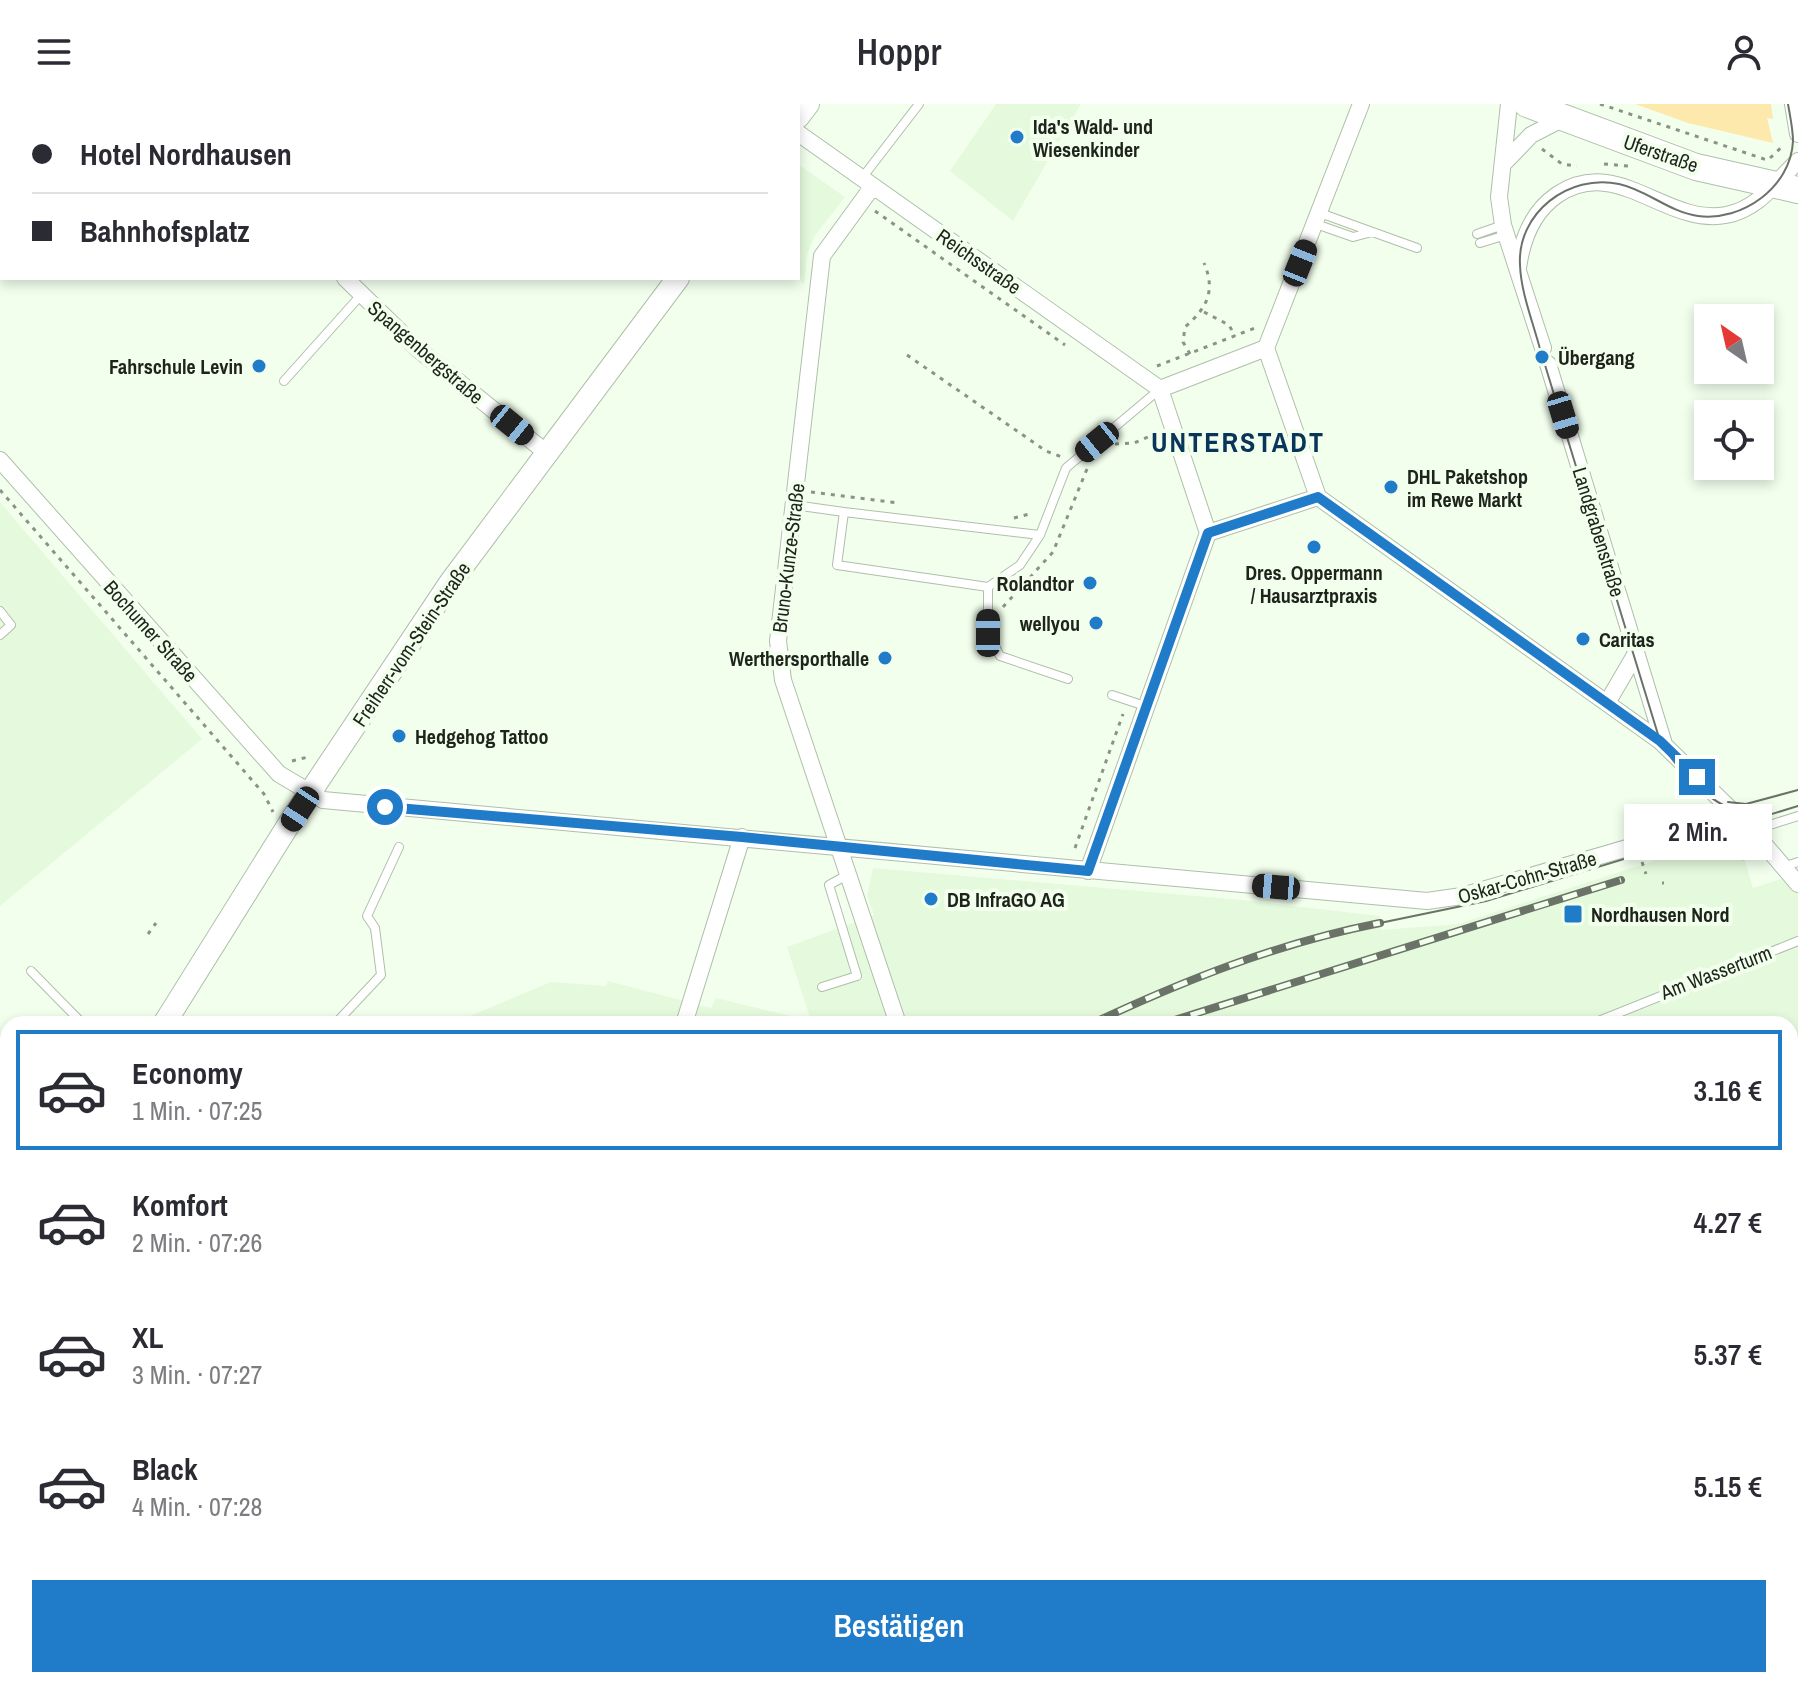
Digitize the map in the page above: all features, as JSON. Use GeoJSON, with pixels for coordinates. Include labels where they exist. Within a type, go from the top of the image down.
{"type":"FeatureCollection","features":[{"type":"Feature","properties":{"kind":"main road","name":"Uferstraße"},"geometry":{"type":"LineString","coordinates":[[1527,104],[1696,167],[1781,177]]}},
{"type":"Feature","properties":{"kind":"main road","name":"Freiherr-vom-Stein-Straße"},"geometry":{"type":"LineString","coordinates":[[169,1016],[310,793],[450,583],[677,280]]}},
{"type":"Feature","properties":{"kind":"street"},"geometry":{"type":"LineString","coordinates":[[1361,104],[1266,348],[1318,497],[1664,744],[1737,816],[1792,864],[1798,884]]}},
{"type":"Feature","properties":{"kind":"street","name":"Landgrabenstraße"},"geometry":{"type":"LineString","coordinates":[[1509,104],[1499,197],[1505,230],[1664,744]]}},
{"type":"Feature","properties":{"kind":"street"},"geometry":{"type":"LineString","coordinates":[[1793,104],[1796,147]]}},
{"type":"Feature","properties":{"kind":"street"},"geometry":{"type":"LineString","coordinates":[[1504,163],[1531,135],[1564,118]]}},
{"type":"Feature","properties":{"kind":"street","name":"Reichsstraße"},"geometry":{"type":"LineString","coordinates":[[800,134],[1160,389]]}},
{"type":"Feature","properties":{"kind":"street","name":"Landgrabenstraße"},"geometry":{"type":"LineString","coordinates":[[1518,268],[1532,220],[1545,205],[1580,184],[1608,182],[1630,187],[1684,213],[1703,217],[1745,209],[1781,177],[1796,147]]}},
{"type":"Feature","properties":{"kind":"street","name":"Bruno-Kunze-Straße"},"geometry":{"type":"LineString","coordinates":[[867,182],[862,201],[822,256],[778,641],[783,680],[842,847],[895,1016]]}},
{"type":"Feature","properties":{"kind":"street","name":"Spangenbergstraße"},"geometry":{"type":"LineString","coordinates":[[347,280],[419,350],[548,454]]}},
{"type":"Feature","properties":{"kind":"street"},"geometry":{"type":"LineString","coordinates":[[1088,871],[1208,533],[1160,389],[1266,348]]}},
{"type":"Feature","properties":{"kind":"street","name":"Bochumer Straße"},"geometry":{"type":"LineString","coordinates":[[0,460],[279,774],[310,793]]}},
{"type":"Feature","properties":{"kind":"street"},"geometry":{"type":"LineString","coordinates":[[1208,533],[1318,497]]}},
{"type":"Feature","properties":{"kind":"street"},"geometry":{"type":"LineString","coordinates":[[1607,703],[1635,655]]}},
{"type":"Feature","properties":{"kind":"street","name":"Oskar-Cohn-Straße"},"geometry":{"type":"LineString","coordinates":[[310,793],[323,800],[414,814],[742,837],[1088,871],[1444,901],[1737,816]]}},
{"type":"Feature","properties":{"kind":"street"},"geometry":{"type":"LineString","coordinates":[[686,1016],[742,837]]}},
{"type":"Feature","properties":{"kind":"lane"},"geometry":{"type":"LineString","coordinates":[[867,182],[919,104]]}},
{"type":"Feature","properties":{"kind":"lane"},"geometry":{"type":"LineString","coordinates":[[1318,218],[1353,237],[1373,232],[1417,248]]}},
{"type":"Feature","properties":{"kind":"lane"},"geometry":{"type":"LineString","coordinates":[[1478,238],[1505,230]]}},
{"type":"Feature","properties":{"kind":"lane"},"geometry":{"type":"LineString","coordinates":[[284,381],[361,295]]}},
{"type":"Feature","properties":{"kind":"lane"},"geometry":{"type":"LineString","coordinates":[[844,512],[837,565],[988,587],[1020,565],[1040,535],[1066,468],[1160,389]]}},
{"type":"Feature","properties":{"kind":"lane"},"geometry":{"type":"LineString","coordinates":[[795,498],[844,512],[1040,535]]}},
{"type":"Feature","properties":{"kind":"lane"},"geometry":{"type":"LineString","coordinates":[[988,587],[988,633],[1000,656],[1068,679]]}},
{"type":"Feature","properties":{"kind":"lane"},"geometry":{"type":"LineString","coordinates":[[0,611],[11,625],[0,635]]}},
{"type":"Feature","properties":{"kind":"lane"},"geometry":{"type":"LineString","coordinates":[[1112,695],[1145,706]]}},
{"type":"Feature","properties":{"kind":"lane"},"geometry":{"type":"LineString","coordinates":[[1753,831],[1798,816]]}},
{"type":"Feature","properties":{"kind":"lane"},"geometry":{"type":"LineString","coordinates":[[343,1016],[381,975],[375,928],[367,916],[399,847]]}},
{"type":"Feature","properties":{"kind":"lane"},"geometry":{"type":"LineString","coordinates":[[822,987],[857,976],[829,885],[851,877]]}},
{"type":"Feature","properties":{"kind":"lane","name":"Am Wasserturm"},"geometry":{"type":"LineString","coordinates":[[1611,1016],[1798,941]]}},
{"type":"Feature","properties":{"kind":"lane"},"geometry":{"type":"LineString","coordinates":[[31,971],[75,1016]]}},
{"type":"Feature","properties":{"kind":"path"},"geometry":{"type":"LineString","coordinates":[[1600,104],[1781,177],[1782,145],[1796,147]]}},
{"type":"Feature","properties":{"kind":"path"},"geometry":{"type":"LineString","coordinates":[[862,201],[1077,353]]}},
{"type":"Feature","properties":{"kind":"path"},"geometry":{"type":"LineString","coordinates":[[1190,354],[1183,342],[1185,327],[1203,311],[1210,293],[1210,278],[1204,263]]}},
{"type":"Feature","properties":{"kind":"path"},"geometry":{"type":"LineString","coordinates":[[1203,311],[1229,325],[1235,336]]}},
{"type":"Feature","properties":{"kind":"path"},"geometry":{"type":"LineString","coordinates":[[1138,373],[1277,320]]}},
{"type":"Feature","properties":{"kind":"path"},"geometry":{"type":"LineString","coordinates":[[907,355],[1046,451],[1074,462]]}},
{"type":"Feature","properties":{"kind":"path"},"geometry":{"type":"LineString","coordinates":[[1134,443],[1157,433],[1145,404]]}},
{"type":"Feature","properties":{"kind":"path"},"geometry":{"type":"LineString","coordinates":[[0,490],[264,794],[274,814]]}},
{"type":"Feature","properties":{"kind":"path"},"geometry":{"type":"LineString","coordinates":[[795,498],[906,504]]}},
{"type":"Feature","properties":{"kind":"path"},"geometry":{"type":"LineString","coordinates":[[1001,517],[1012,519],[1075,499]]}},
{"type":"Feature","properties":{"kind":"path"},"geometry":{"type":"LineString","coordinates":[[1075,848],[1128,701]]}},
{"type":"Feature","properties":{"kind":"path"},"geometry":{"type":"LineString","coordinates":[[148,934],[156,923]]}},
{"type":"Feature","properties":{"kind":"shaded area","name":"Ida's Wald- und Wiesenkinder"},"geometry":{"type":"Polygon","coordinates":[[[996,104],[1081,104],[1013,221],[950,171],[996,104]]]}},
{"type":"Feature","properties":{"kind":"shaded area"},"geometry":{"type":"Polygon","coordinates":[[[1635,104],[1771,104],[1773,119],[1767,118],[1773,143],[1688,123],[1635,104]]]}},
{"type":"Feature","properties":{"kind":"shaded area"},"geometry":{"type":"Polygon","coordinates":[[[800,165],[845,197],[814,237],[807,255],[804,284],[799,280],[800,165]]]}},
{"type":"Feature","properties":{"kind":"shaded area"},"geometry":{"type":"Polygon","coordinates":[[[0,502],[202,739],[0,906],[0,502]]]}},
{"type":"Feature","properties":{"kind":"shaded area"},"geometry":{"type":"Polygon","coordinates":[[[1737,834],[1753,888],[1787,877],[1798,894],[1798,1016],[809,1016],[787,947],[874,915],[867,896],[873,868],[1243,900],[1380,916],[1381,930],[1458,924],[1737,834]]]}},
{"type":"Feature","properties":{"kind":"shaded area"},"geometry":{"type":"Polygon","coordinates":[[[608,981],[711,1008],[716,998],[790,1016],[470,1016],[551,982],[606,986],[608,981]]]}},
{"type":"Feature","properties":{"kind":"tram line"},"geometry":{"type":"LineString","coordinates":[[1540,349],[1521,276],[1521,246],[1527,229],[1550,201],[1565,191],[1600,182],[1629,187],[1677,210],[1698,216],[1715,216],[1747,207],[1774,187],[1790,158],[1793,136],[1788,104]]}},
{"type":"Feature","properties":{"kind":"tram line"},"geometry":{"type":"LineString","coordinates":[[1545,365],[1660,741],[1679,768],[1703,792],[1732,809],[1764,818]]}},
{"type":"Feature","properties":{"kind":"tram line"},"geometry":{"type":"LineString","coordinates":[[1728,802],[1746,804],[1798,790]]}},
{"type":"Feature","properties":{"kind":"tram line"},"geometry":{"type":"LineString","coordinates":[[1380,923],[1486,901],[1798,806]]}},
{"type":"Feature","properties":{"kind":"railway"},"geometry":{"type":"LineString","coordinates":[[1188,1016],[1621,880]]}},
{"type":"Feature","properties":{"kind":"railway"},"geometry":{"type":"LineString","coordinates":[[1108,1016],[1232,964],[1305,941],[1380,923]]}},
{"type":"Feature","properties":{"kind":"place","name":"Ida's Wald- und Wiesenkinder"},"geometry":{"type":"Point","coordinates":[1017,137]}},
{"type":"Feature","properties":{"kind":"place","name":"Übergang"},"geometry":{"type":"Point","coordinates":[1542,357]}},
{"type":"Feature","properties":{"kind":"place","name":"Fahrschule Levin"},"geometry":{"type":"Point","coordinates":[259,366]}},
{"type":"Feature","properties":{"kind":"place","name":"DHL Paketshop im Rewe Markt"},"geometry":{"type":"Point","coordinates":[1391,487]}},
{"type":"Feature","properties":{"kind":"place","name":"Dres. Oppermann / Hausarztpraxis"},"geometry":{"type":"Point","coordinates":[1314,547]}},
{"type":"Feature","properties":{"kind":"place","name":"Rolandtor"},"geometry":{"type":"Point","coordinates":[1090,583]}},
{"type":"Feature","properties":{"kind":"place","name":"wellyou"},"geometry":{"type":"Point","coordinates":[1096,623]}},
{"type":"Feature","properties":{"kind":"place","name":"Caritas"},"geometry":{"type":"Point","coordinates":[1583,639]}},
{"type":"Feature","properties":{"kind":"place","name":"Werthersporthalle"},"geometry":{"type":"Point","coordinates":[885,658]}},
{"type":"Feature","properties":{"kind":"place","name":"Hedgehog Tattoo"},"geometry":{"type":"Point","coordinates":[399,736]}},
{"type":"Feature","properties":{"kind":"place","name":"DB InfraGO AG"},"geometry":{"type":"Point","coordinates":[931,899]}},
{"type":"Feature","properties":{"kind":"place","name":"Nordhausen Nord"},"geometry":{"type":"Point","coordinates":[1573,914]}},
{"type":"Feature","properties":{"kind":"district","name":"UNTERSTADT"},"geometry":{"type":"Point","coordinates":[1238,442]}},
{"type":"Feature","properties":{"kind":"route"},"geometry":{"type":"LineString","coordinates":[[385,807],[742,837],[1088,871],[1208,533],[1318,497],[1660,741],[1697,777]]}}]}
